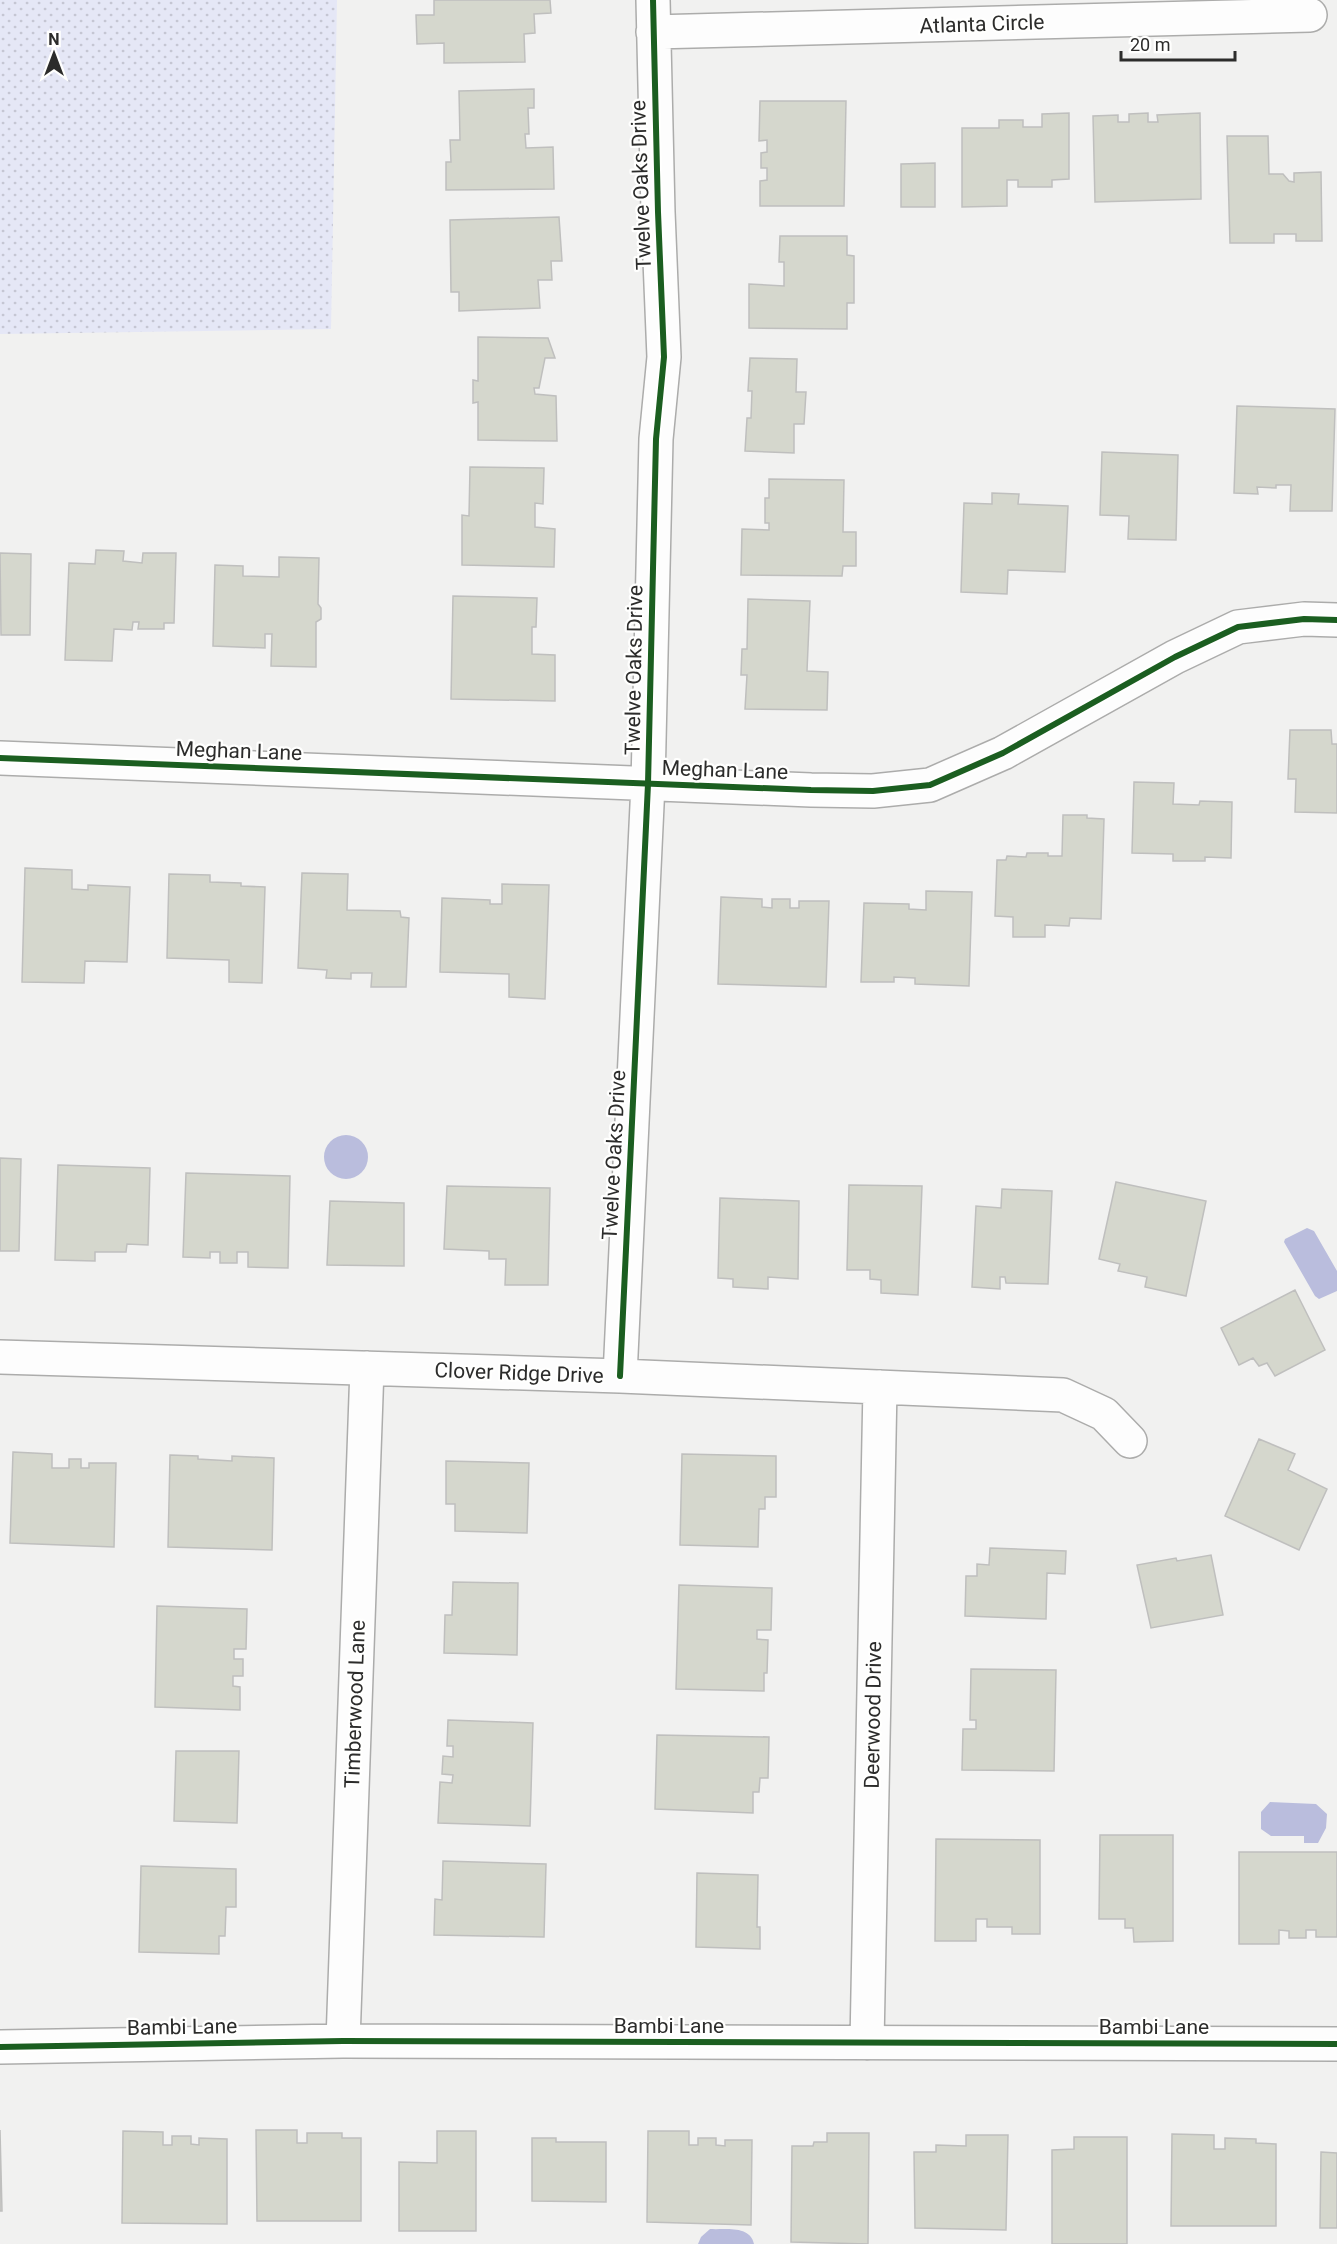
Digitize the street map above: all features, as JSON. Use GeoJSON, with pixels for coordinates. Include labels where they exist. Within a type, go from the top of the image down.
{"type":"FeatureCollection","features":[{"type":"Feature","properties":{"kind":"street","name":"Twelve Oaks Drive"},"geometry":{"type":"LineString","coordinates":[[620,1376],[648,784],[656,439],[664,357],[653,0]]}},
{"type":"Feature","properties":{"kind":"street","name":"Atlanta Circle"},"geometry":{"type":"LineString","coordinates":[[653,32],[1310,15]]}},
{"type":"Feature","properties":{"kind":"street","name":"Meghan Lane"},"geometry":{"type":"LineString","coordinates":[[0,758],[873,791],[930,785],[1003,753],[1175,657],[1238,627],[1305,619],[1337,620]]}},
{"type":"Feature","properties":{"kind":"street","name":"Clover Ridge Drive"},"geometry":{"type":"LineString","coordinates":[[0,1357],[620,1376],[1063,1395],[1104,1414],[1130,1441]]}},
{"type":"Feature","properties":{"kind":"street","name":"Timberwood Lane"},"geometry":{"type":"LineString","coordinates":[[343,2041],[367,1368]]}},
{"type":"Feature","properties":{"kind":"street","name":"Deerwood Drive"},"geometry":{"type":"LineString","coordinates":[[867,2043],[880,1387]]}},
{"type":"Feature","properties":{"kind":"street","name":"Bambi Lane"},"geometry":{"type":"LineString","coordinates":[[0,2047],[343,2041],[1337,2044]]}},
{"type":"Feature","properties":{"kind":"shaded area"},"geometry":{"type":"Polygon","coordinates":[[[0,0],[337,0],[331,329],[0,334],[0,0]]]}},
{"type":"Feature","properties":{"kind":"water"},"geometry":{"type":"Polygon","coordinates":[[[346,1135],[355,1136],[362,1141],[367,1148],[367,1166],[362,1173],[355,1178],[346,1179],[337,1178],[330,1173],[325,1166],[324,1157],[325,1148],[330,1141],[337,1136],[346,1135]]]}},
{"type":"Feature","properties":{"kind":"water"},"geometry":{"type":"Polygon","coordinates":[[[1307,1228],[1314,1231],[1337,1271],[1337,1291],[1319,1299],[1315,1296],[1284,1242],[1285,1239],[1307,1228]]]}},
{"type":"Feature","properties":{"kind":"water"},"geometry":{"type":"Polygon","coordinates":[[[1270,1802],[1316,1804],[1327,1814],[1326,1828],[1318,1843],[1304,1843],[1304,1836],[1271,1836],[1261,1829],[1261,1812],[1270,1802]]]}},
{"type":"Feature","properties":{"kind":"water"},"geometry":{"type":"Polygon","coordinates":[[[710,2229],[742,2231],[752,2238],[754,2244],[698,2244],[701,2237],[710,2229]]]}},
{"type":"Feature","properties":{"kind":"building"},"geometry":{"type":"Polygon","coordinates":[[[434,0],[550,0],[551,13],[534,14],[535,33],[524,34],[525,62],[444,63],[444,43],[417,44],[416,15],[434,15],[434,0]]]}},
{"type":"Feature","properties":{"kind":"building"},"geometry":{"type":"Polygon","coordinates":[[[534,89],[534,108],[528,108],[529,134],[525,134],[526,148],[553,147],[554,189],[446,190],[446,162],[451,162],[450,140],[460,140],[459,91],[534,89]]]}},
{"type":"Feature","properties":{"kind":"building"},"geometry":{"type":"Polygon","coordinates":[[[760,101],[846,101],[844,206],[760,206],[760,181],[767,180],[767,168],[761,168],[761,153],[767,152],[767,140],[759,141],[760,101]]]}},
{"type":"Feature","properties":{"kind":"building"},"geometry":{"type":"Polygon","coordinates":[[[1069,113],[1069,179],[1052,180],[1052,187],[1018,187],[1018,180],[1007,180],[1007,206],[962,207],[962,128],[999,128],[999,120],[1023,120],[1023,127],[1042,127],[1042,114],[1069,113]]]}},
{"type":"Feature","properties":{"kind":"building"},"geometry":{"type":"Polygon","coordinates":[[[1148,113],[1148,122],[1158,122],[1157,115],[1200,113],[1201,199],[1095,202],[1093,116],[1118,115],[1118,122],[1129,122],[1129,114],[1148,113]]]}},
{"type":"Feature","properties":{"kind":"building"},"geometry":{"type":"Polygon","coordinates":[[[1227,136],[1268,136],[1269,174],[1283,174],[1289,181],[1294,182],[1294,173],[1321,172],[1322,241],[1296,241],[1296,234],[1274,234],[1274,243],[1230,243],[1227,136]]]}},
{"type":"Feature","properties":{"kind":"building"},"geometry":{"type":"Polygon","coordinates":[[[935,163],[935,207],[901,207],[901,164],[935,163]]]}},
{"type":"Feature","properties":{"kind":"building"},"geometry":{"type":"Polygon","coordinates":[[[559,217],[562,261],[551,261],[552,280],[538,280],[540,308],[459,311],[459,292],[451,292],[450,220],[559,217]]]}},
{"type":"Feature","properties":{"kind":"building"},"geometry":{"type":"Polygon","coordinates":[[[780,236],[847,236],[847,255],[854,256],[854,303],[847,303],[847,329],[749,328],[749,284],[784,286],[784,262],[779,262],[780,236]]]}},
{"type":"Feature","properties":{"kind":"building"},"geometry":{"type":"Polygon","coordinates":[[[478,337],[548,338],[555,358],[545,358],[539,388],[534,388],[535,394],[556,396],[557,441],[478,440],[478,402],[473,403],[473,380],[478,381],[478,337]]]}},
{"type":"Feature","properties":{"kind":"building"},"geometry":{"type":"Polygon","coordinates":[[[750,358],[797,359],[796,392],[806,392],[804,424],[794,424],[794,453],[745,451],[747,418],[751,418],[752,391],[748,391],[750,358]]]}},
{"type":"Feature","properties":{"kind":"building"},"geometry":{"type":"Polygon","coordinates":[[[1237,406],[1335,409],[1332,511],[1290,511],[1291,485],[1276,485],[1276,488],[1257,487],[1258,494],[1234,493],[1237,406]]]}},
{"type":"Feature","properties":{"kind":"building"},"geometry":{"type":"Polygon","coordinates":[[[1102,452],[1178,455],[1176,540],[1128,539],[1129,516],[1100,515],[1102,452]]]}},
{"type":"Feature","properties":{"kind":"building"},"geometry":{"type":"Polygon","coordinates":[[[470,467],[544,468],[543,504],[535,503],[535,527],[555,529],[554,567],[462,565],[462,515],[469,516],[470,467]]]}},
{"type":"Feature","properties":{"kind":"building"},"geometry":{"type":"Polygon","coordinates":[[[769,479],[844,480],[843,532],[856,532],[856,566],[843,566],[842,576],[741,575],[742,529],[769,530],[769,523],[765,523],[765,498],[769,498],[769,479]]]}},
{"type":"Feature","properties":{"kind":"building"},"geometry":{"type":"Polygon","coordinates":[[[992,493],[1019,494],[1018,504],[1068,506],[1065,572],[1008,570],[1007,594],[961,592],[964,503],[992,504],[992,493]]]}},
{"type":"Feature","properties":{"kind":"building"},"geometry":{"type":"Polygon","coordinates":[[[96,550],[124,551],[123,561],[142,563],[143,553],[176,553],[174,623],[164,623],[164,629],[138,629],[139,622],[133,622],[132,630],[114,629],[112,661],[65,660],[69,563],[95,564],[96,550]]]}},
{"type":"Feature","properties":{"kind":"building"},"geometry":{"type":"Polygon","coordinates":[[[0,553],[31,554],[30,635],[1,635],[0,553]]]}},
{"type":"Feature","properties":{"kind":"building"},"geometry":{"type":"Polygon","coordinates":[[[279,557],[319,558],[318,604],[321,608],[321,619],[316,622],[316,667],[271,666],[272,634],[265,634],[265,648],[213,646],[215,565],[243,566],[243,576],[279,577],[279,557]]]}},
{"type":"Feature","properties":{"kind":"building"},"geometry":{"type":"Polygon","coordinates":[[[453,596],[537,598],[536,627],[532,627],[532,654],[555,655],[555,701],[451,699],[453,596]]]}},
{"type":"Feature","properties":{"kind":"building"},"geometry":{"type":"Polygon","coordinates":[[[748,599],[810,601],[807,671],[828,672],[827,710],[745,709],[747,675],[741,675],[742,649],[747,649],[748,599]]]}},
{"type":"Feature","properties":{"kind":"building"},"geometry":{"type":"Polygon","coordinates":[[[1290,730],[1331,730],[1332,744],[1337,744],[1337,813],[1295,812],[1296,779],[1288,779],[1290,730]]]}},
{"type":"Feature","properties":{"kind":"building"},"geometry":{"type":"Polygon","coordinates":[[[1134,782],[1174,783],[1173,804],[1199,805],[1200,801],[1232,802],[1231,858],[1205,857],[1205,861],[1173,861],[1173,854],[1132,853],[1134,782]]]}},
{"type":"Feature","properties":{"kind":"building"},"geometry":{"type":"Polygon","coordinates":[[[1063,815],[1087,815],[1087,818],[1104,819],[1101,919],[1070,918],[1069,926],[1045,925],[1045,937],[1013,937],[1013,917],[995,916],[997,860],[1006,860],[1007,856],[1026,857],[1027,853],[1062,856],[1063,815]]]}},
{"type":"Feature","properties":{"kind":"building"},"geometry":{"type":"Polygon","coordinates":[[[25,868],[72,870],[72,889],[88,890],[88,885],[130,887],[127,962],[85,961],[84,983],[22,982],[25,868]]]}},
{"type":"Feature","properties":{"kind":"building"},"geometry":{"type":"Polygon","coordinates":[[[302,873],[348,874],[347,910],[400,911],[401,917],[409,918],[406,987],[371,987],[372,973],[351,973],[351,979],[326,978],[327,970],[298,968],[302,873]]]}},
{"type":"Feature","properties":{"kind":"building"},"geometry":{"type":"Polygon","coordinates":[[[169,874],[210,875],[210,882],[241,883],[241,886],[265,887],[262,983],[229,982],[229,960],[167,958],[169,874]]]}},
{"type":"Feature","properties":{"kind":"building"},"geometry":{"type":"Polygon","coordinates":[[[502,884],[549,885],[545,999],[509,997],[509,974],[440,972],[442,898],[490,900],[490,904],[502,904],[502,884]]]}},
{"type":"Feature","properties":{"kind":"building"},"geometry":{"type":"Polygon","coordinates":[[[926,891],[972,892],[969,986],[915,984],[915,978],[894,977],[894,982],[861,982],[864,903],[909,904],[909,909],[926,910],[926,891]]]}},
{"type":"Feature","properties":{"kind":"building"},"geometry":{"type":"Polygon","coordinates":[[[721,897],[762,899],[762,907],[772,908],[772,899],[790,899],[790,908],[799,908],[799,901],[829,901],[826,987],[718,984],[721,897]]]}},
{"type":"Feature","properties":{"kind":"building"},"geometry":{"type":"Polygon","coordinates":[[[0,1158],[21,1159],[19,1251],[0,1251],[0,1158]]]}},
{"type":"Feature","properties":{"kind":"building"},"geometry":{"type":"Polygon","coordinates":[[[58,1165],[150,1168],[148,1245],[127,1244],[126,1252],[95,1252],[95,1261],[55,1260],[58,1165]]]}},
{"type":"Feature","properties":{"kind":"building"},"geometry":{"type":"Polygon","coordinates":[[[186,1173],[290,1176],[288,1268],[248,1267],[248,1252],[237,1252],[237,1263],[220,1263],[220,1252],[210,1252],[210,1258],[183,1257],[186,1173]]]}},
{"type":"Feature","properties":{"kind":"building"},"geometry":{"type":"Polygon","coordinates":[[[1116,1182],[1206,1201],[1186,1296],[1145,1287],[1147,1277],[1118,1271],[1120,1264],[1099,1259],[1116,1182]]]}},
{"type":"Feature","properties":{"kind":"building"},"geometry":{"type":"Polygon","coordinates":[[[849,1185],[922,1186],[918,1295],[881,1293],[881,1280],[870,1279],[870,1270],[847,1270],[849,1185]]]}},
{"type":"Feature","properties":{"kind":"building"},"geometry":{"type":"Polygon","coordinates":[[[447,1186],[550,1188],[548,1285],[505,1285],[506,1259],[489,1259],[489,1251],[444,1249],[447,1186]]]}},
{"type":"Feature","properties":{"kind":"building"},"geometry":{"type":"Polygon","coordinates":[[[1002,1189],[1052,1191],[1048,1284],[1006,1283],[1005,1277],[1000,1277],[1000,1289],[972,1287],[976,1206],[1001,1208],[1002,1189]]]}},
{"type":"Feature","properties":{"kind":"building"},"geometry":{"type":"Polygon","coordinates":[[[720,1198],[799,1201],[798,1279],[768,1277],[768,1289],[733,1287],[733,1279],[718,1278],[720,1198]]]}},
{"type":"Feature","properties":{"kind":"building"},"geometry":{"type":"Polygon","coordinates":[[[330,1201],[404,1203],[404,1266],[327,1265],[330,1201]]]}},
{"type":"Feature","properties":{"kind":"building"},"geometry":{"type":"Polygon","coordinates":[[[1295,1290],[1325,1350],[1275,1376],[1267,1363],[1259,1366],[1253,1358],[1239,1365],[1221,1328],[1295,1290]]]}},
{"type":"Feature","properties":{"kind":"building"},"geometry":{"type":"Polygon","coordinates":[[[1259,1439],[1295,1454],[1288,1470],[1327,1489],[1299,1550],[1225,1516],[1259,1439]]]}},
{"type":"Feature","properties":{"kind":"building"},"geometry":{"type":"Polygon","coordinates":[[[13,1452],[52,1454],[52,1468],[69,1468],[69,1459],[81,1459],[81,1468],[89,1468],[89,1463],[116,1463],[114,1547],[10,1543],[13,1452]]]}},
{"type":"Feature","properties":{"kind":"building"},"geometry":{"type":"Polygon","coordinates":[[[682,1454],[776,1456],[776,1497],[765,1497],[765,1509],[759,1509],[758,1547],[680,1545],[682,1454]]]}},
{"type":"Feature","properties":{"kind":"building"},"geometry":{"type":"Polygon","coordinates":[[[170,1455],[232,1461],[232,1456],[274,1458],[272,1550],[168,1547],[170,1455]]]}},
{"type":"Feature","properties":{"kind":"building"},"geometry":{"type":"Polygon","coordinates":[[[446,1461],[529,1463],[527,1533],[455,1531],[455,1504],[446,1504],[446,1461]]]}},
{"type":"Feature","properties":{"kind":"building"},"geometry":{"type":"Polygon","coordinates":[[[990,1548],[1066,1551],[1065,1574],[1047,1573],[1046,1619],[965,1616],[966,1576],[977,1576],[977,1564],[989,1565],[990,1548]]]}},
{"type":"Feature","properties":{"kind":"building"},"geometry":{"type":"Polygon","coordinates":[[[1211,1555],[1223,1615],[1151,1628],[1137,1565],[1211,1555]]]}},
{"type":"Feature","properties":{"kind":"building"},"geometry":{"type":"Polygon","coordinates":[[[453,1582],[518,1583],[517,1655],[444,1653],[445,1615],[452,1615],[453,1582]]]}},
{"type":"Feature","properties":{"kind":"building"},"geometry":{"type":"Polygon","coordinates":[[[679,1585],[772,1588],[771,1630],[757,1630],[757,1639],[768,1640],[764,1691],[676,1689],[679,1585]]]}},
{"type":"Feature","properties":{"kind":"building"},"geometry":{"type":"Polygon","coordinates":[[[157,1606],[247,1609],[246,1649],[234,1649],[234,1659],[243,1659],[243,1676],[233,1676],[233,1686],[240,1687],[240,1710],[155,1707],[157,1606]]]}},
{"type":"Feature","properties":{"kind":"building"},"geometry":{"type":"Polygon","coordinates":[[[971,1669],[1056,1670],[1054,1771],[962,1770],[963,1729],[976,1729],[976,1720],[970,1720],[971,1669]]]}},
{"type":"Feature","properties":{"kind":"building"},"geometry":{"type":"Polygon","coordinates":[[[448,1720],[533,1723],[530,1826],[438,1823],[440,1782],[452,1783],[453,1775],[442,1774],[443,1756],[453,1757],[453,1746],[447,1746],[448,1720]]]}},
{"type":"Feature","properties":{"kind":"building"},"geometry":{"type":"Polygon","coordinates":[[[657,1735],[769,1737],[768,1778],[760,1778],[759,1792],[753,1792],[753,1813],[655,1809],[657,1735]]]}},
{"type":"Feature","properties":{"kind":"building"},"geometry":{"type":"Polygon","coordinates":[[[176,1751],[239,1751],[237,1823],[174,1821],[176,1751]]]}},
{"type":"Feature","properties":{"kind":"building"},"geometry":{"type":"Polygon","coordinates":[[[1100,1835],[1173,1835],[1173,1941],[1134,1942],[1133,1928],[1125,1928],[1125,1919],[1099,1919],[1100,1835]]]}},
{"type":"Feature","properties":{"kind":"building"},"geometry":{"type":"Polygon","coordinates":[[[936,1839],[1040,1840],[1040,1934],[1012,1934],[1012,1927],[987,1927],[987,1919],[976,1919],[976,1941],[935,1941],[936,1839]]]}},
{"type":"Feature","properties":{"kind":"building"},"geometry":{"type":"Polygon","coordinates":[[[1239,1852],[1337,1852],[1337,1937],[1316,1937],[1316,1930],[1306,1930],[1306,1938],[1289,1938],[1289,1931],[1279,1930],[1279,1944],[1239,1944],[1239,1852]]]}},
{"type":"Feature","properties":{"kind":"building"},"geometry":{"type":"Polygon","coordinates":[[[443,1861],[546,1864],[544,1937],[434,1935],[435,1899],[442,1900],[443,1861]]]}},
{"type":"Feature","properties":{"kind":"building"},"geometry":{"type":"Polygon","coordinates":[[[141,1866],[236,1869],[236,1907],[226,1907],[225,1936],[219,1936],[219,1954],[139,1952],[141,1866]]]}},
{"type":"Feature","properties":{"kind":"building"},"geometry":{"type":"Polygon","coordinates":[[[697,1873],[758,1875],[757,1927],[760,1927],[760,1949],[696,1947],[697,1873]]]}},
{"type":"Feature","properties":{"kind":"building"},"geometry":{"type":"Polygon","coordinates":[[[0,2130],[2,2211],[0,2211],[0,2130]]]}},
{"type":"Feature","properties":{"kind":"building"},"geometry":{"type":"Polygon","coordinates":[[[256,2130],[297,2130],[297,2143],[307,2143],[307,2133],[342,2133],[342,2138],[361,2138],[361,2221],[257,2221],[256,2130]]]}},
{"type":"Feature","properties":{"kind":"building"},"geometry":{"type":"Polygon","coordinates":[[[123,2131],[163,2132],[163,2145],[172,2145],[172,2136],[191,2136],[191,2144],[199,2145],[199,2138],[227,2139],[227,2224],[122,2223],[123,2131]]]}},
{"type":"Feature","properties":{"kind":"building"},"geometry":{"type":"Polygon","coordinates":[[[437,2131],[476,2131],[476,2231],[399,2231],[399,2162],[437,2163],[437,2131]]]}},
{"type":"Feature","properties":{"kind":"building"},"geometry":{"type":"Polygon","coordinates":[[[648,2131],[689,2131],[689,2145],[698,2145],[698,2138],[716,2138],[716,2145],[725,2146],[725,2140],[752,2140],[751,2225],[647,2222],[648,2131]]]}},
{"type":"Feature","properties":{"kind":"building"},"geometry":{"type":"Polygon","coordinates":[[[827,2133],[869,2133],[868,2244],[791,2242],[792,2146],[813,2146],[814,2142],[827,2142],[827,2133]]]}},
{"type":"Feature","properties":{"kind":"building"},"geometry":{"type":"Polygon","coordinates":[[[1172,2134],[1214,2135],[1214,2149],[1225,2149],[1225,2138],[1256,2139],[1256,2143],[1276,2144],[1276,2226],[1171,2226],[1172,2134]]]}},
{"type":"Feature","properties":{"kind":"building"},"geometry":{"type":"Polygon","coordinates":[[[966,2135],[1008,2135],[1006,2230],[915,2228],[914,2152],[936,2152],[936,2145],[966,2146],[966,2135]]]}},
{"type":"Feature","properties":{"kind":"building"},"geometry":{"type":"Polygon","coordinates":[[[1074,2137],[1127,2137],[1127,2244],[1052,2244],[1052,2150],[1074,2149],[1074,2137]]]}},
{"type":"Feature","properties":{"kind":"building"},"geometry":{"type":"Polygon","coordinates":[[[532,2138],[556,2138],[556,2142],[606,2142],[606,2202],[532,2201],[532,2138]]]}},
{"type":"Feature","properties":{"kind":"building"},"geometry":{"type":"Polygon","coordinates":[[[1321,2152],[1337,2153],[1337,2228],[1320,2228],[1321,2152]]]}},
{"type":"Feature","properties":{"kind":"cycle path"},"geometry":{"type":"LineString","coordinates":[[620,1376],[648,784],[656,439],[664,357],[653,0]]}},
{"type":"Feature","properties":{"kind":"cycle path"},"geometry":{"type":"LineString","coordinates":[[0,758],[873,791],[930,785],[1003,753],[1175,657],[1238,627],[1304,619],[1337,620]]}},
{"type":"Feature","properties":{"kind":"cycle path"},"geometry":{"type":"LineString","coordinates":[[0,2047],[343,2041],[1337,2044]]}}]}
